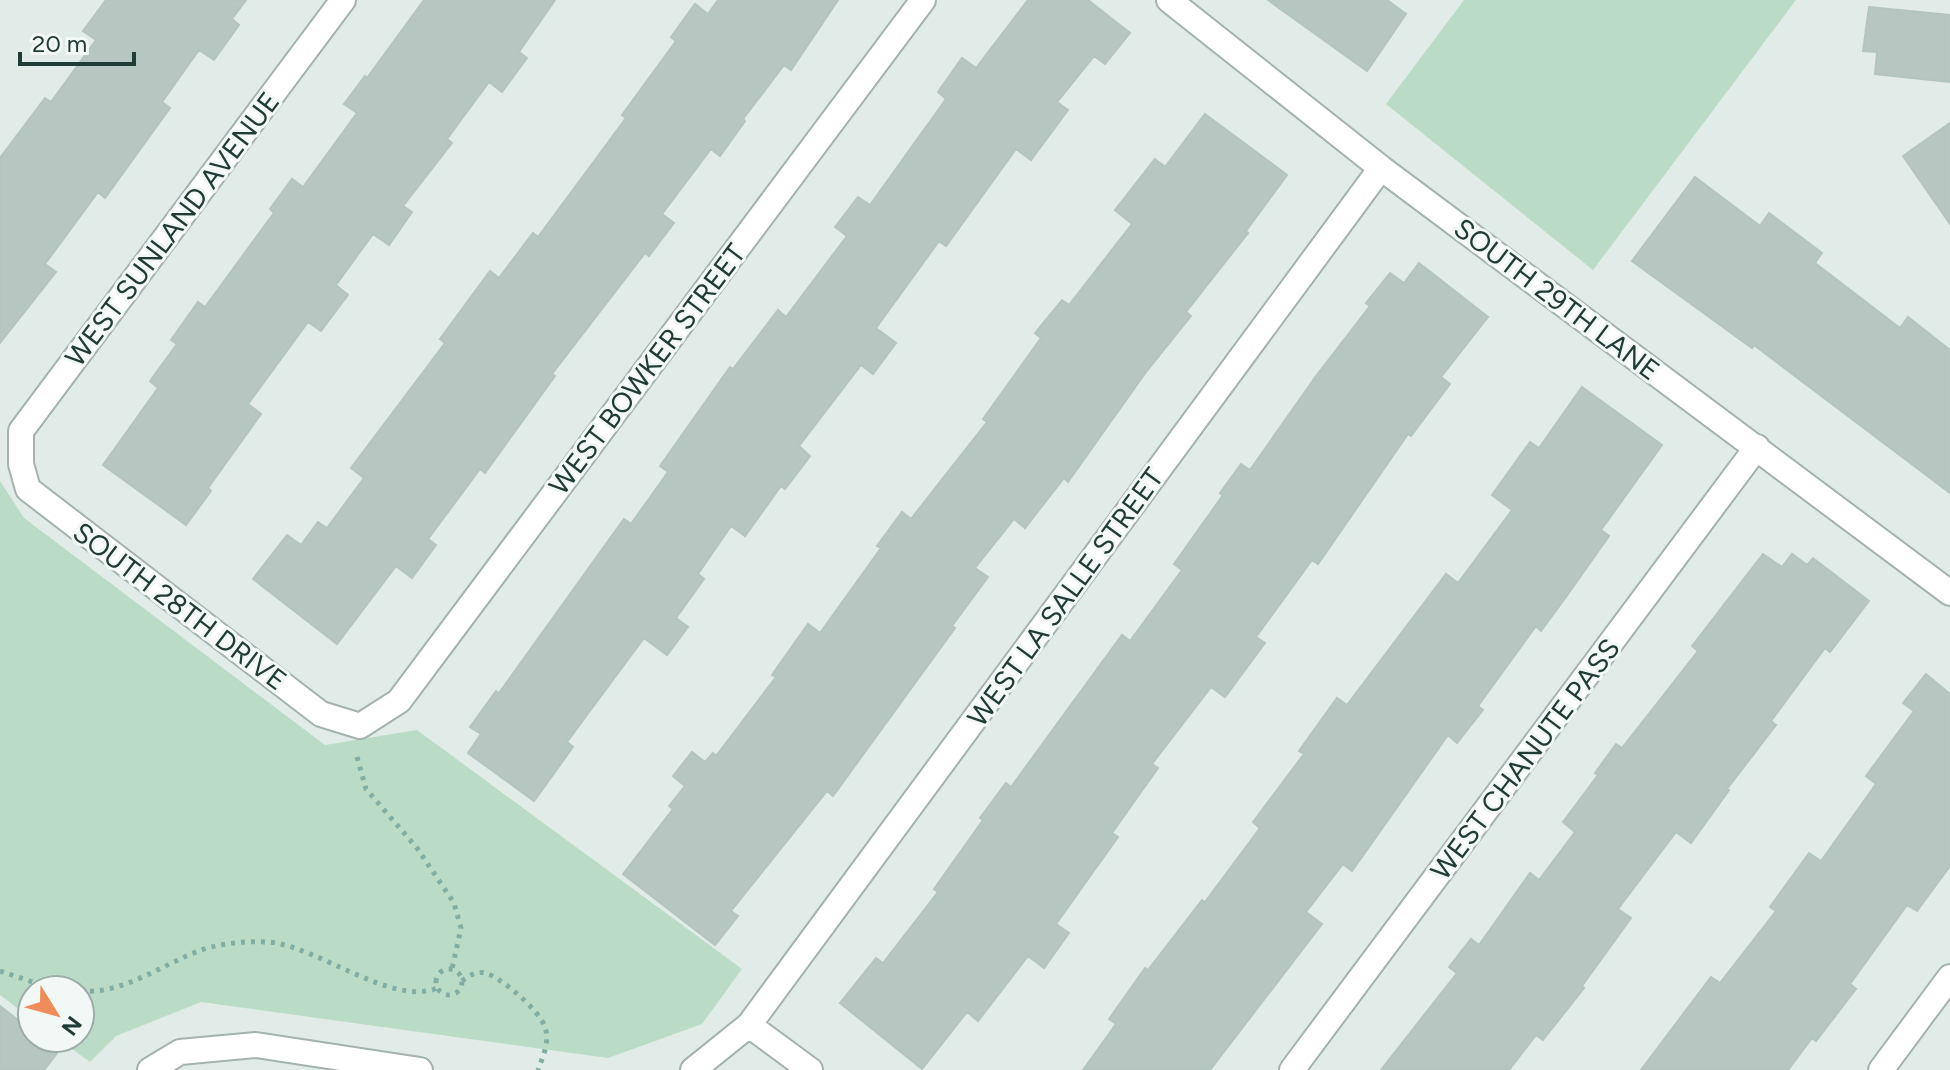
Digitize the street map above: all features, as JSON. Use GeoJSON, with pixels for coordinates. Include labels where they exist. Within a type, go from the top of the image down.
{"type":"FeatureCollection","features":[{"type":"Feature","properties":{"kind":"street","name":"WEST SUNLAND AVENUE"},"geometry":{"type":"LineString","coordinates":[[21,464],[21,431],[343,0]]}},
{"type":"Feature","properties":{"kind":"street","name":"WEST BOWKER STREET"},"geometry":{"type":"LineString","coordinates":[[360,726],[399,701],[923,0]]}},
{"type":"Feature","properties":{"kind":"street","name":"SOUTH 29TH LANE"},"geometry":{"type":"LineString","coordinates":[[1171,1],[1381,168],[1950,593]]}},
{"type":"Feature","properties":{"kind":"street","name":"WEST LA SALLE STREET"},"geometry":{"type":"LineString","coordinates":[[693,1070],[749,1025],[1381,168]]}},
{"type":"Feature","properties":{"kind":"street","name":"WEST CHANUTE PASS"},"geometry":{"type":"LineString","coordinates":[[1292,1070],[1757,447]]}},
{"type":"Feature","properties":{"kind":"street","name":"SOUTH 28TH DRIVE"},"geometry":{"type":"LineString","coordinates":[[21,464],[28,489],[321,714],[360,726]]}},
{"type":"Feature","properties":{"kind":"street"},"geometry":{"type":"LineString","coordinates":[[1881,1070],[1950,977]]}},
{"type":"Feature","properties":{"kind":"street"},"geometry":{"type":"LineString","coordinates":[[749,1025],[810,1070]]}},
{"type":"Feature","properties":{"kind":"street"},"geometry":{"type":"LineString","coordinates":[[150,1070],[180,1052],[256,1045],[420,1070]]}},
{"type":"Feature","properties":{"kind":"path"},"geometry":{"type":"LineString","coordinates":[[360,726],[354,746],[366,789],[417,848],[454,903],[461,928],[452,969]]}},
{"type":"Feature","properties":{"kind":"path"},"geometry":{"type":"LineString","coordinates":[[96,991],[203,950],[243,941],[278,943],[335,962],[363,979],[395,988],[426,993],[437,988]]}},
{"type":"Feature","properties":{"kind":"path"},"geometry":{"type":"LineString","coordinates":[[452,969],[462,981]]}},
{"type":"Feature","properties":{"kind":"path"},"geometry":{"type":"LineString","coordinates":[[452,969],[440,973],[436,983],[445,995],[455,994],[462,981],[471,974],[485,973],[536,1011],[546,1027],[547,1044],[538,1070]]}},
{"type":"Feature","properties":{"kind":"green space"},"geometry":{"type":"Polygon","coordinates":[[[1464,0],[1796,0],[1593,270],[1386,104],[1464,0]]]}},
{"type":"Feature","properties":{"kind":"green space"},"geometry":{"type":"Polygon","coordinates":[[[0,481],[24,518],[325,745],[417,730],[742,969],[702,1024],[608,1058],[201,1002],[116,1036],[90,1062],[79,1054],[96,1054],[96,974],[16,974],[16,1007],[0,995],[0,481]]]}},
{"type":"Feature","properties":{"kind":"building"},"geometry":{"type":"Polygon","coordinates":[[[106,0],[246,0],[232,19],[239,25],[214,60],[199,50],[162,102],[170,108],[105,198],[98,192],[45,264],[56,272],[0,343],[0,158],[45,98],[51,102],[96,40],[83,31],[106,0]]]}},
{"type":"Feature","properties":{"kind":"building"},"geometry":{"type":"Polygon","coordinates":[[[424,0],[555,0],[519,52],[527,58],[502,92],[489,82],[447,139],[452,143],[403,206],[412,212],[389,245],[373,234],[336,285],[348,295],[321,331],[308,322],[248,404],[261,414],[208,488],[211,491],[186,525],[103,465],[158,388],[150,381],[177,344],[171,340],[198,302],[205,307],[274,213],[270,209],[292,179],[303,187],[357,113],[344,104],[424,0]]]}},
{"type":"Feature","properties":{"kind":"building"},"geometry":{"type":"Polygon","coordinates":[[[718,0],[838,0],[791,70],[784,65],[743,119],[745,121],[720,156],[711,149],[662,214],[674,223],[649,256],[645,253],[552,374],[555,376],[485,473],[480,469],[428,539],[436,545],[412,578],[396,566],[337,644],[253,579],[287,535],[301,545],[318,522],[327,528],[364,478],[351,468],[445,343],[440,339],[490,271],[499,278],[533,233],[538,237],[626,118],[622,115],[676,41],[671,37],[695,4],[708,14],[718,0]]]}},
{"type":"Feature","properties":{"kind":"building"},"geometry":{"type":"Polygon","coordinates":[[[1028,0],[1088,0],[1130,33],[1105,64],[1094,56],[1057,102],[1068,110],[1031,160],[1016,149],[946,246],[939,241],[876,328],[896,343],[873,374],[861,365],[799,446],[810,456],[785,489],[781,486],[745,536],[731,526],[698,574],[704,579],[676,618],[688,627],[667,655],[644,638],[567,742],[573,747],[534,801],[468,753],[481,734],[470,727],[496,691],[499,693],[624,519],[631,524],[668,472],[660,466],[730,367],[733,369],[778,310],[786,317],[847,236],[835,227],[858,197],[870,205],[946,99],[938,92],[962,58],[976,68],[1028,0]]]}},
{"type":"Feature","properties":{"kind":"building"},"geometry":{"type":"Polygon","coordinates":[[[1268,0],[1387,0],[1406,14],[1367,71],[1268,0]]]}},
{"type":"Feature","properties":{"kind":"building"},"geometry":{"type":"Polygon","coordinates":[[[1869,7],[1950,15],[1950,82],[1875,74],[1877,52],[1863,51],[1869,7]]]}},
{"type":"Feature","properties":{"kind":"building"},"geometry":{"type":"Polygon","coordinates":[[[1205,114],[1287,175],[1246,231],[1248,233],[1186,312],[1191,316],[1146,372],[1068,482],[1064,478],[1025,528],[1014,519],[975,568],[988,577],[952,626],[955,628],[833,796],[827,791],[731,911],[738,916],[715,945],[623,874],[673,809],[669,806],[685,786],[673,776],[692,752],[705,762],[713,753],[716,756],[776,677],[772,675],[808,624],[820,633],[881,548],[877,546],[902,512],[911,519],[987,422],[983,419],[1041,338],[1035,333],[1062,300],[1069,305],[1132,224],[1115,210],[1155,159],[1165,167],[1205,114]]]}},
{"type":"Feature","properties":{"kind":"building"},"geometry":{"type":"Polygon","coordinates":[[[1950,123],[1950,224],[1903,156],[1950,123]]]}},
{"type":"Feature","properties":{"kind":"building"},"geometry":{"type":"Polygon","coordinates":[[[1695,177],[1760,226],[1769,213],[1822,253],[1815,263],[1900,328],[1908,317],[1950,350],[1950,493],[1754,345],[1752,348],[1632,261],[1695,177]]]}},
{"type":"Feature","properties":{"kind":"building"},"geometry":{"type":"Polygon","coordinates":[[[1419,263],[1488,317],[1441,377],[1450,384],[1411,436],[1408,434],[1318,564],[1312,560],[1256,637],[1265,643],[1225,697],[1211,687],[1152,764],[1158,768],[1112,833],[1118,837],[1056,924],[1069,933],[1044,968],[1028,956],[978,1021],[967,1012],[922,1069],[840,1003],[876,958],[883,963],[938,892],[934,889],[983,820],[980,818],[1006,783],[1011,787],[1122,635],[1130,641],[1182,570],[1174,564],[1223,495],[1220,493],[1241,464],[1250,470],[1370,306],[1366,303],[1390,273],[1404,283],[1419,263]]]}},
{"type":"Feature","properties":{"kind":"building"},"geometry":{"type":"Polygon","coordinates":[[[1582,387],[1662,445],[1601,530],[1609,536],[1566,597],[1541,631],[1536,626],[1478,706],[1483,710],[1457,743],[1448,735],[1352,871],[1343,864],[1306,912],[1322,924],[1210,1070],[1083,1070],[1116,1024],[1109,1019],[1145,968],[1148,970],[1202,900],[1205,902],[1260,828],[1253,822],[1304,754],[1299,751],[1337,698],[1347,705],[1446,574],[1458,583],[1512,510],[1492,495],[1530,442],[1539,448],[1582,387]]]}},
{"type":"Feature","properties":{"kind":"building"},"geometry":{"type":"Polygon","coordinates":[[[1763,554],[1782,567],[1792,554],[1807,565],[1813,558],[1869,601],[1830,652],[1825,648],[1771,721],[1776,725],[1691,843],[1676,832],[1618,909],[1631,918],[1582,986],[1584,988],[1543,1040],[1536,1035],[1509,1070],[1381,1070],[1457,973],[1449,967],[1471,939],[1479,945],[1530,873],[1539,880],[1575,832],[1563,822],[1598,775],[1595,773],[1616,744],[1622,748],[1698,651],[1692,646],[1763,554]]]}},
{"type":"Feature","properties":{"kind":"building"},"geometry":{"type":"Polygon","coordinates":[[[1926,674],[1950,694],[1950,866],[1917,911],[1907,905],[1850,984],[1856,989],[1816,1041],[1812,1038],[1788,1070],[1641,1070],[1711,977],[1720,983],[1776,911],[1770,907],[1809,853],[1821,861],[1876,784],[1866,776],[1914,711],[1903,703],[1926,674]]]}},
{"type":"Feature","properties":{"kind":"building"},"geometry":{"type":"Polygon","coordinates":[[[0,1006],[16,1018],[16,1054],[56,1054],[44,1070],[0,1070],[0,1006]]]}}]}
